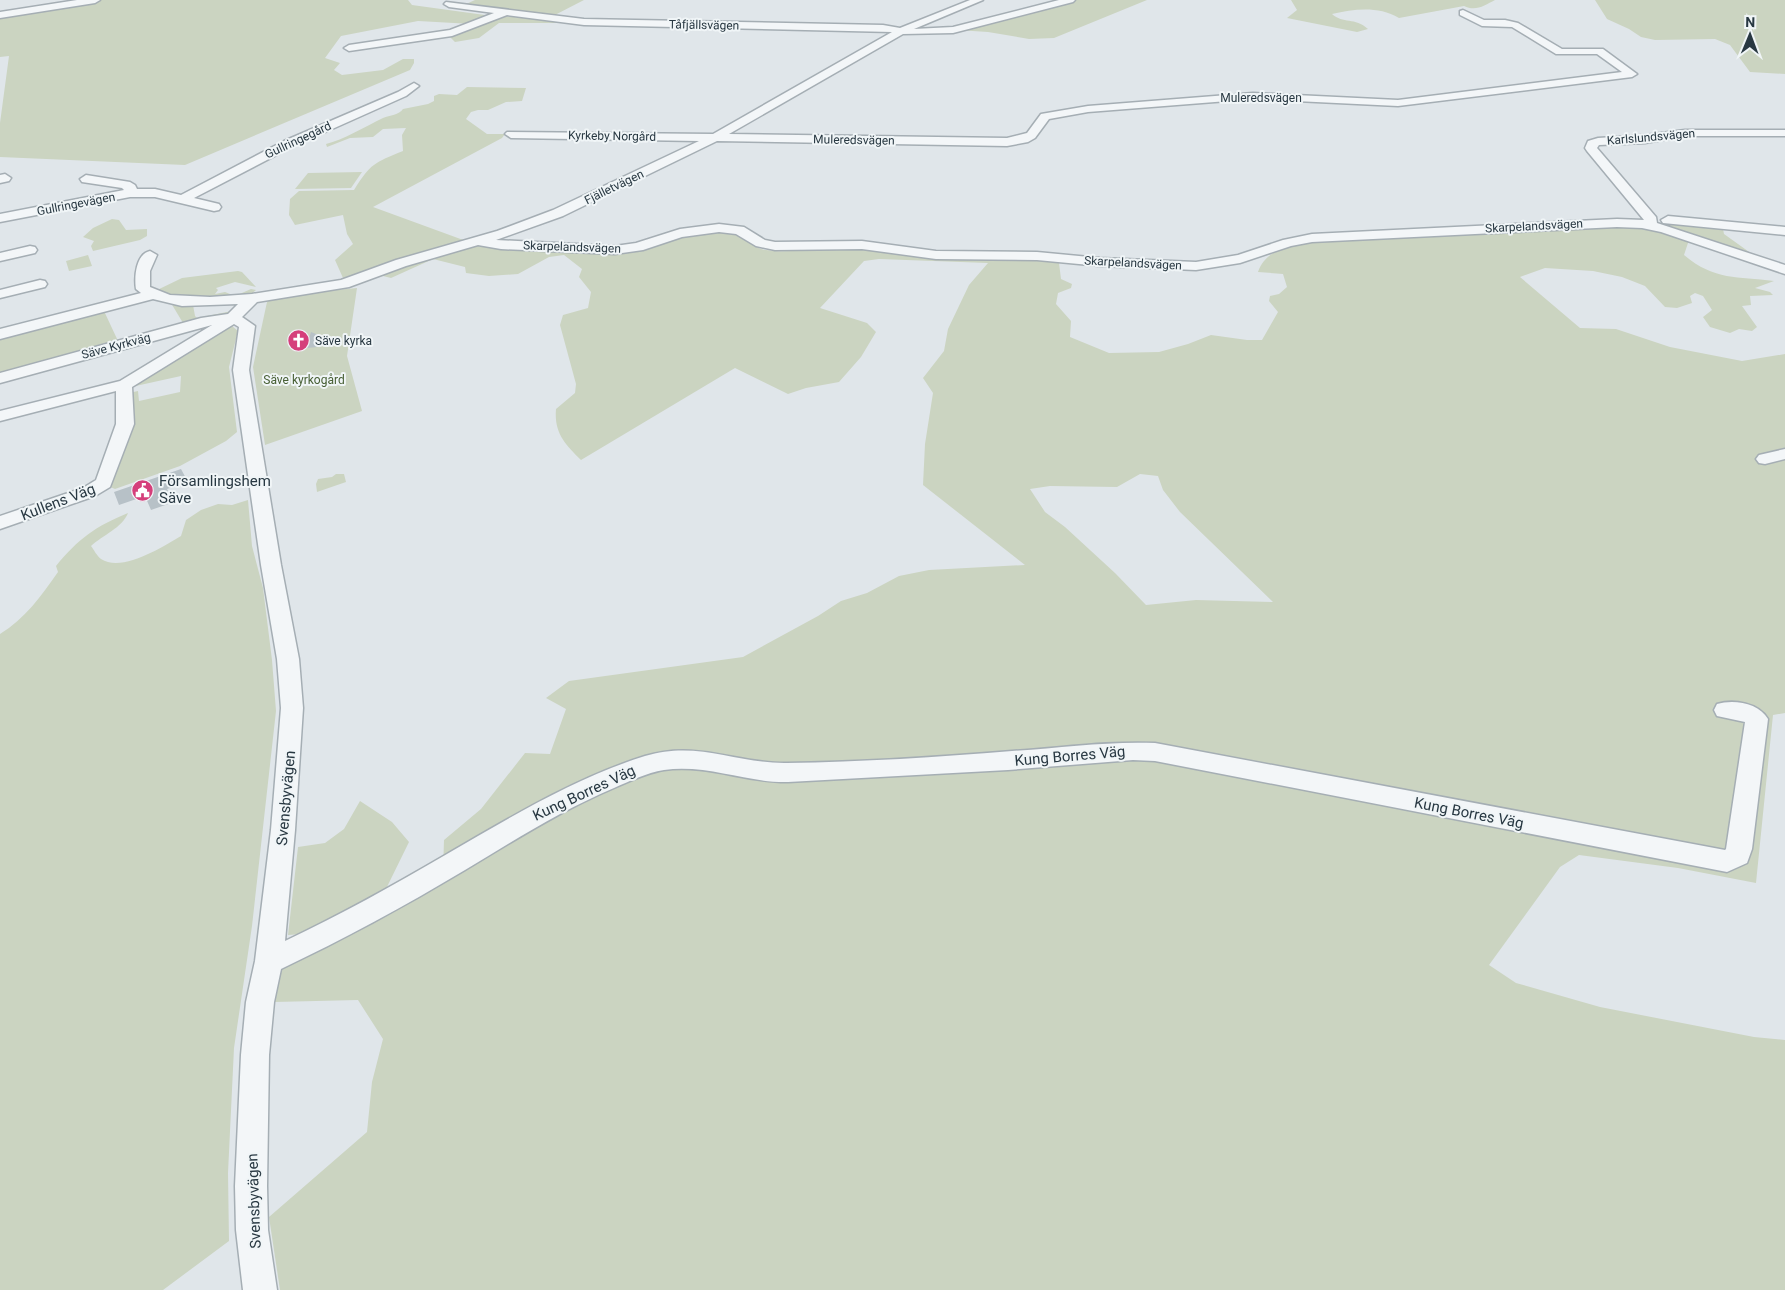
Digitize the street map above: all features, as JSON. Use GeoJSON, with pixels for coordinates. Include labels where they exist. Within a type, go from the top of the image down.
{"type":"FeatureCollection","features":[{"type":"Feature","properties":{"kind":"street"},"geometry":{"type":"LineString","coordinates":[[0,15],[95,0]]}},
{"type":"Feature","properties":{"kind":"street","name":"Fjälletvägen"},"geometry":{"type":"LineString","coordinates":[[152,295],[192,302],[252,298],[344,284],[401,263],[478,241],[563,211],[714,138],[903,30],[978,0]]}},
{"type":"Feature","properties":{"kind":"street","name":"Tåfjällsvägen"},"geometry":{"type":"LineString","coordinates":[[449,4],[584,22],[925,32],[953,30],[1070,0]]}},
{"type":"Feature","properties":{"kind":"street","name":"Tåfjällsvägen"},"geometry":{"type":"LineString","coordinates":[[348,48],[452,32],[505,12]]}},
{"type":"Feature","properties":{"kind":"street","name":"Muleredsvägen"},"geometry":{"type":"LineString","coordinates":[[714,138],[1007,142],[1023,140],[1034,134],[1045,116],[1088,109],[1267,96],[1398,102],[1632,74],[1599,51],[1560,52],[1515,25],[1482,23],[1463,13]]}},
{"type":"Feature","properties":{"kind":"street","name":"Gullringegård"},"geometry":{"type":"LineString","coordinates":[[183,199],[288,144],[414,86]]}},
{"type":"Feature","properties":{"kind":"street","name":"Karlslundsvägen"},"geometry":{"type":"LineString","coordinates":[[1649,221],[1590,148],[1592,144],[1685,133],[1785,133]]}},
{"type":"Feature","properties":{"kind":"street","name":"Kyrkeby Norgård"},"geometry":{"type":"LineString","coordinates":[[511,134],[714,138]]}},
{"type":"Feature","properties":{"kind":"street","name":"Gullringevägen"},"geometry":{"type":"LineString","coordinates":[[0,218],[130,193],[131,188],[126,185],[86,179]]}},
{"type":"Feature","properties":{"kind":"street"},"geometry":{"type":"LineString","coordinates":[[130,193],[155,193],[214,207]]}},
{"type":"Feature","properties":{"kind":"street"},"geometry":{"type":"LineString","coordinates":[[1649,221],[1785,231]]}},
{"type":"Feature","properties":{"kind":"street","name":"Skarpelandsvägen"},"geometry":{"type":"LineString","coordinates":[[478,241],[501,245],[618,250],[638,247],[680,233],[724,228],[738,230],[761,243],[775,246],[862,245],[936,255],[1037,256],[1100,262],[1196,266],[1240,259],[1288,243],[1312,238],[1649,221],[1785,270]]}},
{"type":"Feature","properties":{"kind":"street"},"geometry":{"type":"LineString","coordinates":[[0,257],[30,250]]}},
{"type":"Feature","properties":{"kind":"street"},"geometry":{"type":"LineString","coordinates":[[150,255],[143,267],[141,278],[143,289],[152,295]]}},
{"type":"Feature","properties":{"kind":"street"},"geometry":{"type":"LineString","coordinates":[[0,294],[40,284]]}},
{"type":"Feature","properties":{"kind":"street"},"geometry":{"type":"LineString","coordinates":[[0,334],[152,295]]}},
{"type":"Feature","properties":{"kind":"street"},"geometry":{"type":"LineString","coordinates":[[0,416],[100,389],[124,385],[232,319],[252,298]]}},
{"type":"Feature","properties":{"kind":"street","name":"Säve Kyrkväg"},"geometry":{"type":"LineString","coordinates":[[0,378],[199,323],[218,319],[232,319]]}},
{"type":"Feature","properties":{"kind":"street","name":"Svensbyvägen"},"geometry":{"type":"LineString","coordinates":[[232,319],[240,321],[247,326],[241,370],[291,682],[292,708],[290,747],[269,961],[260,1002],[253,1118],[252,1230],[260,1290]]}},
{"type":"Feature","properties":{"kind":"street","name":"Kullens Väg"},"geometry":{"type":"LineString","coordinates":[[0,523],[89,492],[104,483],[125,424],[124,385]]}},
{"type":"Feature","properties":{"kind":"street"},"geometry":{"type":"LineString","coordinates":[[1765,459],[1785,454]]}},
{"type":"Feature","properties":{"kind":"street","name":"Kung Borres Väg"},"geometry":{"type":"LineString","coordinates":[[269,961],[316,940],[368,913],[526,820],[589,788],[635,769],[662,761],[680,759],[725,763],[775,772],[803,772],[1008,761],[1133,751],[1155,752],[1727,862],[1738,855],[1758,719],[1749,713],[1725,710]]}},
{"type":"Feature","properties":{"kind":"green space"},"geometry":{"type":"Polygon","coordinates":[[[100,0],[408,0],[412,5],[492,16],[472,24],[418,21],[341,36],[325,58],[340,63],[334,70],[342,75],[383,70],[403,59],[414,59],[414,63],[410,70],[185,165],[0,157],[0,123],[9,56],[0,57],[0,17],[100,0]]]}},
{"type":"Feature","properties":{"kind":"green space"},"geometry":{"type":"Polygon","coordinates":[[[475,0],[584,0],[551,17],[464,5],[475,0]]]}},
{"type":"Feature","properties":{"kind":"green space"},"geometry":{"type":"Polygon","coordinates":[[[1073,0],[1147,0],[1054,38],[1029,39],[988,32],[957,30],[1073,0]]]}},
{"type":"Feature","properties":{"kind":"green space"},"geometry":{"type":"Polygon","coordinates":[[[1291,0],[1495,0],[1476,8],[1464,6],[1399,18],[1375,10],[1332,14],[1340,19],[1363,25],[1368,29],[1357,32],[1287,18],[1297,10],[1291,0]]]}},
{"type":"Feature","properties":{"kind":"green space"},"geometry":{"type":"Polygon","coordinates":[[[1595,0],[1785,0],[1785,74],[1750,72],[1730,45],[1715,39],[1655,40],[1641,37],[1607,19],[1595,0]]]}},
{"type":"Feature","properties":{"kind":"green space"},"geometry":{"type":"Polygon","coordinates":[[[501,16],[560,21],[556,23],[499,23],[479,38],[455,42],[448,35],[472,29],[501,16]]]}},
{"type":"Feature","properties":{"kind":"green space"},"geometry":{"type":"Polygon","coordinates":[[[467,87],[526,88],[522,101],[506,102],[488,110],[471,112],[466,119],[487,134],[505,134],[502,138],[373,207],[466,241],[343,278],[335,260],[353,244],[347,234],[343,215],[295,225],[289,215],[290,199],[299,191],[354,190],[374,165],[403,151],[402,135],[406,128],[383,129],[373,137],[350,138],[327,147],[326,144],[383,118],[397,114],[403,109],[428,104],[434,101],[434,96],[439,94],[457,95],[467,87]]]}},
{"type":"Feature","properties":{"kind":"green space"},"geometry":{"type":"Polygon","coordinates":[[[362,172],[351,188],[295,189],[308,173],[362,172]]]}},
{"type":"Feature","properties":{"kind":"green space"},"geometry":{"type":"Polygon","coordinates":[[[112,219],[119,220],[126,230],[147,229],[147,236],[140,240],[93,251],[91,246],[94,241],[83,237],[93,228],[112,219]]]}},
{"type":"Feature","properties":{"kind":"green space"},"geometry":{"type":"Polygon","coordinates":[[[1665,223],[1703,225],[1723,229],[1724,234],[1759,259],[1691,234],[1684,255],[1695,263],[1716,273],[1774,281],[1755,288],[1770,292],[1773,295],[1750,296],[1751,305],[1742,306],[1757,327],[1752,331],[1739,329],[1730,333],[1710,327],[1703,317],[1712,310],[1703,296],[1695,293],[1690,296],[1692,303],[1677,308],[1665,307],[1645,286],[1622,277],[1593,271],[1545,268],[1520,277],[1580,328],[1616,329],[1670,347],[1742,361],[1785,354],[1785,713],[1773,715],[1756,883],[1678,868],[1579,855],[1560,867],[1489,965],[1516,983],[1600,1007],[1754,1037],[1785,1040],[1785,1290],[280,1290],[269,1217],[367,1132],[372,1082],[383,1039],[358,1000],[274,1002],[282,960],[443,872],[444,840],[481,809],[525,753],[550,754],[566,709],[546,698],[569,681],[743,657],[818,616],[841,601],[867,593],[899,576],[929,570],[1025,565],[923,485],[925,444],[933,393],[923,378],[944,351],[948,329],[969,285],[988,263],[879,259],[864,261],[820,308],[867,323],[876,332],[861,357],[839,382],[806,388],[788,394],[735,368],[581,460],[570,449],[559,431],[556,409],[575,393],[576,384],[560,325],[563,315],[588,308],[591,292],[579,277],[582,269],[564,255],[549,257],[518,274],[489,276],[466,273],[465,267],[433,259],[391,278],[379,275],[403,265],[471,246],[631,252],[699,232],[723,230],[735,233],[760,249],[775,251],[833,248],[866,249],[1039,259],[1059,263],[1061,279],[1072,284],[1071,288],[1058,293],[1056,304],[1071,321],[1070,337],[1109,353],[1159,352],[1211,335],[1262,340],[1278,312],[1269,301],[1270,296],[1279,294],[1287,287],[1283,274],[1258,272],[1261,265],[1270,255],[1282,248],[1302,241],[1665,223]],[[1140,474],[1117,487],[1050,486],[1030,489],[1045,512],[1065,527],[1115,573],[1146,605],[1196,600],[1273,602],[1180,512],[1163,490],[1158,476],[1140,474]]]}},
{"type":"Feature","properties":{"kind":"green space"},"geometry":{"type":"Polygon","coordinates":[[[88,255],[92,266],[69,271],[66,261],[88,255]]]}},
{"type":"Feature","properties":{"kind":"green space"},"geometry":{"type":"Polygon","coordinates":[[[242,272],[256,287],[235,282],[216,288],[218,290],[215,294],[225,292],[235,296],[251,289],[256,290],[249,296],[199,300],[153,292],[182,278],[242,272]]]}},
{"type":"Feature","properties":{"kind":"green space","name":"Säve kyrkogård"},"geometry":{"type":"Polygon","coordinates":[[[357,288],[347,356],[362,411],[265,445],[253,367],[267,302],[273,296],[357,288]]]}},
{"type":"Feature","properties":{"kind":"green space"},"geometry":{"type":"Polygon","coordinates":[[[171,303],[193,305],[197,318],[232,311],[229,314],[183,323],[171,303]]]}},
{"type":"Feature","properties":{"kind":"green space"},"geometry":{"type":"Polygon","coordinates":[[[104,311],[118,341],[0,374],[0,337],[104,311]]]}},
{"type":"Feature","properties":{"kind":"green space"},"geometry":{"type":"Polygon","coordinates":[[[227,326],[232,326],[238,331],[229,367],[237,432],[226,441],[180,466],[115,489],[108,486],[134,420],[131,414],[129,393],[138,391],[139,401],[180,392],[181,376],[131,387],[227,326]]]}},
{"type":"Feature","properties":{"kind":"green space"},"geometry":{"type":"Polygon","coordinates":[[[336,474],[344,474],[346,482],[317,492],[316,484],[318,479],[332,477],[336,474]]]}},
{"type":"Feature","properties":{"kind":"green space"},"geometry":{"type":"Polygon","coordinates":[[[248,500],[252,546],[263,588],[276,711],[252,926],[234,1048],[228,1173],[229,1241],[163,1290],[0,1290],[0,634],[32,606],[58,572],[56,566],[72,548],[88,534],[106,523],[128,513],[117,527],[91,546],[101,559],[120,563],[142,557],[181,536],[186,520],[201,510],[218,504],[232,505],[248,500]]]}},
{"type":"Feature","properties":{"kind":"green space"},"geometry":{"type":"Polygon","coordinates":[[[360,801],[392,822],[409,842],[384,893],[303,934],[288,935],[298,847],[325,843],[344,829],[360,801]]]}},
{"type":"Feature","properties":{"kind":"building"},"geometry":{"type":"Polygon","coordinates":[[[311,332],[331,340],[318,347],[306,348],[311,332]]]}},
{"type":"Feature","properties":{"kind":"building","name":"Församlingshem Säve"},"geometry":{"type":"Polygon","coordinates":[[[181,469],[188,482],[167,489],[174,502],[151,510],[145,496],[119,505],[114,492],[181,469]]]}},
{"type":"Feature","properties":{"kind":"place","name":"Säve kyrka"},"geometry":{"type":"Point","coordinates":[299,341]}},
{"type":"Feature","properties":{"kind":"place","name":"Församlingshem Säve"},"geometry":{"type":"Point","coordinates":[143,490]}}]}
